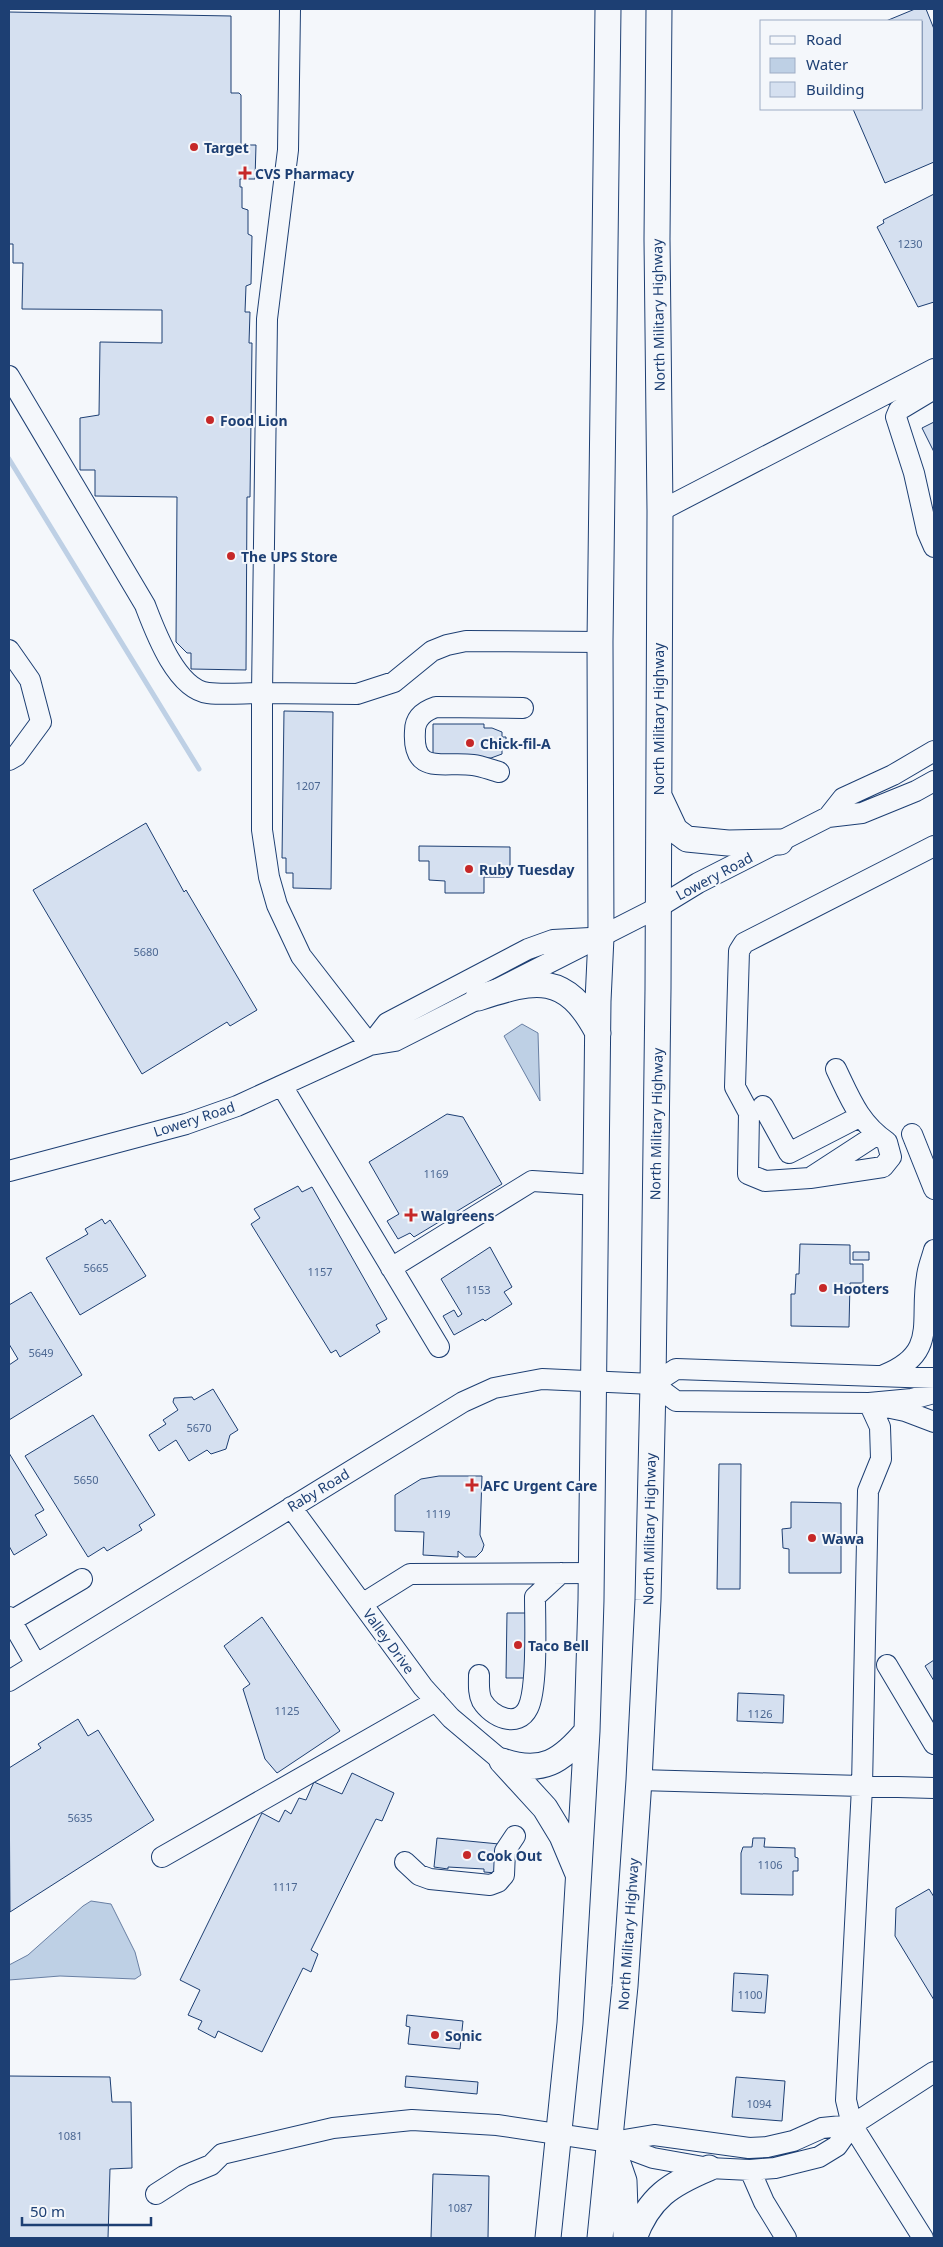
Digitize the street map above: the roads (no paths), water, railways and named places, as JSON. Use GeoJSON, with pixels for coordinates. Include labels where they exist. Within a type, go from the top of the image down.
{"type":"FeatureCollection","features":[{"type":"Feature","properties":{"kind":"main road"},"geometry":{"type":"LineString","coordinates":[[548,2238],[570,2024],[580,1880],[592,1573],[601,937],[600,642],[608,9]]}},
{"type":"Feature","properties":{"kind":"main road","name":"North Military Highway"},"geometry":{"type":"LineString","coordinates":[[600,2238],[623,2011],[639,1780],[648,1600],[658,989],[660,511],[657,239],[659,9]]}},
{"type":"Feature","properties":{"kind":"main road"},"geometry":{"type":"LineString","coordinates":[[658,793],[675,830],[687,839],[728,843],[780,842]]}},
{"type":"Feature","properties":{"kind":"main road"},"geometry":{"type":"LineString","coordinates":[[478,998],[512,987],[548,985],[561,988],[588,1014],[599,1035]]}},
{"type":"Feature","properties":{"kind":"main road"},"geometry":{"type":"LineString","coordinates":[[502,1761],[517,1766],[533,1768],[548,1764],[559,1759],[587,1731]]}},
{"type":"Feature","properties":{"kind":"main road"},"geometry":{"type":"LineString","coordinates":[[502,1761],[545,1808],[562,1836],[580,1880]]}},
{"type":"Feature","properties":{"kind":"main road"},"geometry":{"type":"LineString","coordinates":[[534,2238],[559,2142]]}},
{"type":"Feature","properties":{"kind":"main road"},"geometry":{"type":"LineString","coordinates":[[610,2142],[624,2181],[626,2238]]}},
{"type":"Feature","properties":{"kind":"main road"},"geometry":{"type":"LineString","coordinates":[[634,2238],[660,2193],[687,2177],[709,2168]]}},
{"type":"Feature","properties":{"kind":"street"},"geometry":{"type":"LineString","coordinates":[[290,9],[288,150],[268,319],[262,693],[262,830],[269,877],[277,905],[301,956],[370,1045]]}},
{"type":"Feature","properties":{"kind":"street"},"geometry":{"type":"LineString","coordinates":[[660,511],[930,372],[934,389],[899,410],[896,417],[914,472],[926,531],[934,546]]}},
{"type":"Feature","properties":{"kind":"street"},"geometry":{"type":"LineString","coordinates":[[9,376],[145,605],[153,626],[185,682],[206,693],[356,694],[394,682],[432,651],[447,645],[466,641],[600,642]]}},
{"type":"Feature","properties":{"kind":"street"},"geometry":{"type":"LineString","coordinates":[[9,650],[30,680],[41,722],[16,756],[9,760]]}},
{"type":"Feature","properties":{"kind":"street"},"geometry":{"type":"LineString","coordinates":[[500,772],[473,765],[431,764],[419,758],[415,747],[417,721],[426,710],[436,707],[523,708]]}},
{"type":"Feature","properties":{"kind":"street","name":"Lowery Road"},"geometry":{"type":"LineString","coordinates":[[828,817],[843,798],[893,775],[934,751]]}},
{"type":"Feature","properties":{"kind":"street","name":"Lowery Road"},"geometry":{"type":"LineString","coordinates":[[9,1171],[186,1124],[237,1106],[370,1045],[395,1041],[601,937],[657,908],[698,883],[828,817],[862,813],[916,791],[934,781]]}},
{"type":"Feature","properties":{"kind":"street"},"geometry":{"type":"LineString","coordinates":[[836,1069],[859,1117],[876,1135],[887,1142],[891,1157],[883,1167],[810,1178],[765,1180],[748,1174],[748,1113],[735,1087],[739,951],[744,943],[934,846]]}},
{"type":"Feature","properties":{"kind":"street","name":"Lowery Road"},"geometry":{"type":"LineString","coordinates":[[370,1045],[387,1023],[528,949],[553,940],[601,937]]}},
{"type":"Feature","properties":{"kind":"street"},"geometry":{"type":"LineString","coordinates":[[282,1086],[439,1347]]}},
{"type":"Feature","properties":{"kind":"street"},"geometry":{"type":"LineString","coordinates":[[763,1106],[789,1153],[859,1117]]}},
{"type":"Feature","properties":{"kind":"street"},"geometry":{"type":"LineString","coordinates":[[912,1134],[934,1189]]}},
{"type":"Feature","properties":{"kind":"street"},"geometry":{"type":"LineString","coordinates":[[810,1178],[876,1135]]}},
{"type":"Feature","properties":{"kind":"street"},"geometry":{"type":"LineString","coordinates":[[391,1268],[532,1180],[597,1185]]}},
{"type":"Feature","properties":{"kind":"street"},"geometry":{"type":"LineString","coordinates":[[880,1376],[901,1368],[914,1357],[922,1342],[925,1324],[926,1277],[934,1250]]}},
{"type":"Feature","properties":{"kind":"street"},"geometry":{"type":"LineString","coordinates":[[934,1378],[676,1369],[653,1384],[676,1401],[869,1404],[912,1399],[934,1393]]}},
{"type":"Feature","properties":{"kind":"street","name":"Raby Road"},"geometry":{"type":"LineString","coordinates":[[9,1681],[463,1402],[494,1388],[542,1379],[653,1384]]}},
{"type":"Feature","properties":{"kind":"street"},"geometry":{"type":"LineString","coordinates":[[869,1404],[905,1411],[934,1422]]}},
{"type":"Feature","properties":{"kind":"street"},"geometry":{"type":"LineString","coordinates":[[869,1404],[880,1427],[881,1460],[868,1491],[862,1787],[846,2100],[852,2125],[923,2238]]}},
{"type":"Feature","properties":{"kind":"street","name":"Valley Drive"},"geometry":{"type":"LineString","coordinates":[[291,1507],[423,1687],[482,1746],[502,1761]]}},
{"type":"Feature","properties":{"kind":"street"},"geometry":{"type":"LineString","coordinates":[[479,1675],[479,1692],[482,1701],[492,1713],[503,1719],[516,1719],[528,1710],[534,1686],[535,1597],[561,1573]]}},
{"type":"Feature","properties":{"kind":"street"},"geometry":{"type":"LineString","coordinates":[[362,1604],[410,1574],[592,1573]]}},
{"type":"Feature","properties":{"kind":"street"},"geometry":{"type":"LineString","coordinates":[[36,1664],[10,1619],[82,1579]]}},
{"type":"Feature","properties":{"kind":"street"},"geometry":{"type":"LineString","coordinates":[[887,1665],[934,1744]]}},
{"type":"Feature","properties":{"kind":"street"},"geometry":{"type":"LineString","coordinates":[[162,1857],[436,1701]]}},
{"type":"Feature","properties":{"kind":"street"},"geometry":{"type":"LineString","coordinates":[[639,1780],[934,1788]]}},
{"type":"Feature","properties":{"kind":"street"},"geometry":{"type":"LineString","coordinates":[[405,1862],[419,1875],[430,1879],[490,1885],[504,1876],[504,1851],[515,1836]]}},
{"type":"Feature","properties":{"kind":"street"},"geometry":{"type":"LineString","coordinates":[[610,2142],[653,2158],[709,2168],[750,2170],[776,2168],[819,2157],[837,2146],[852,2125],[934,2072]]}},
{"type":"Feature","properties":{"kind":"street"},"geometry":{"type":"LineString","coordinates":[[156,2194],[184,2176],[211,2165],[222,2154],[333,2128],[412,2120],[496,2125],[559,2142],[610,2142],[654,2135],[749,2148],[767,2147],[793,2141],[822,2128],[852,2125]]}},
{"type":"Feature","properties":{"kind":"street"},"geometry":{"type":"LineString","coordinates":[[750,2170],[764,2202],[786,2238]]}},
{"type":"Feature","properties":{"kind":"water"},"geometry":{"type":"Polygon","coordinates":[[[522,1024],[538,1033],[540,1101],[504,1036],[522,1024]]]}},
{"type":"Feature","properties":{"kind":"water"},"geometry":{"type":"Polygon","coordinates":[[[91,1901],[111,1904],[135,1952],[141,1975],[135,1979],[60,1976],[9,1980],[9,1965],[28,1955],[91,1901]]]}},
{"type":"Feature","properties":{"kind":"waterway"},"geometry":{"type":"LineString","coordinates":[[9,459],[199,769]]}},
{"type":"Feature","properties":{"kind":"place","name":"Target"},"geometry":{"type":"Point","coordinates":[194,147]}},
{"type":"Feature","properties":{"kind":"place","name":"CVS Pharmacy"},"geometry":{"type":"Point","coordinates":[245,173]}},
{"type":"Feature","properties":{"kind":"place","name":"Food Lion"},"geometry":{"type":"Point","coordinates":[210,420]}},
{"type":"Feature","properties":{"kind":"place","name":"The UPS Store"},"geometry":{"type":"Point","coordinates":[231,556]}},
{"type":"Feature","properties":{"kind":"place","name":"Chick-fil-A"},"geometry":{"type":"Point","coordinates":[470,743]}},
{"type":"Feature","properties":{"kind":"place","name":"Ruby Tuesday"},"geometry":{"type":"Point","coordinates":[469,869]}},
{"type":"Feature","properties":{"kind":"place","name":"Walgreens"},"geometry":{"type":"Point","coordinates":[411,1215]}},
{"type":"Feature","properties":{"kind":"place","name":"Hooters"},"geometry":{"type":"Point","coordinates":[823,1288]}},
{"type":"Feature","properties":{"kind":"place","name":"AFC Urgent Care"},"geometry":{"type":"Point","coordinates":[472,1485]}},
{"type":"Feature","properties":{"kind":"place","name":"Wawa"},"geometry":{"type":"Point","coordinates":[812,1538]}},
{"type":"Feature","properties":{"kind":"place","name":"Taco Bell"},"geometry":{"type":"Point","coordinates":[518,1645]}},
{"type":"Feature","properties":{"kind":"place","name":"Cook Out"},"geometry":{"type":"Point","coordinates":[467,1855]}},
{"type":"Feature","properties":{"kind":"place","name":"Sonic"},"geometry":{"type":"Point","coordinates":[435,2035]}}]}
